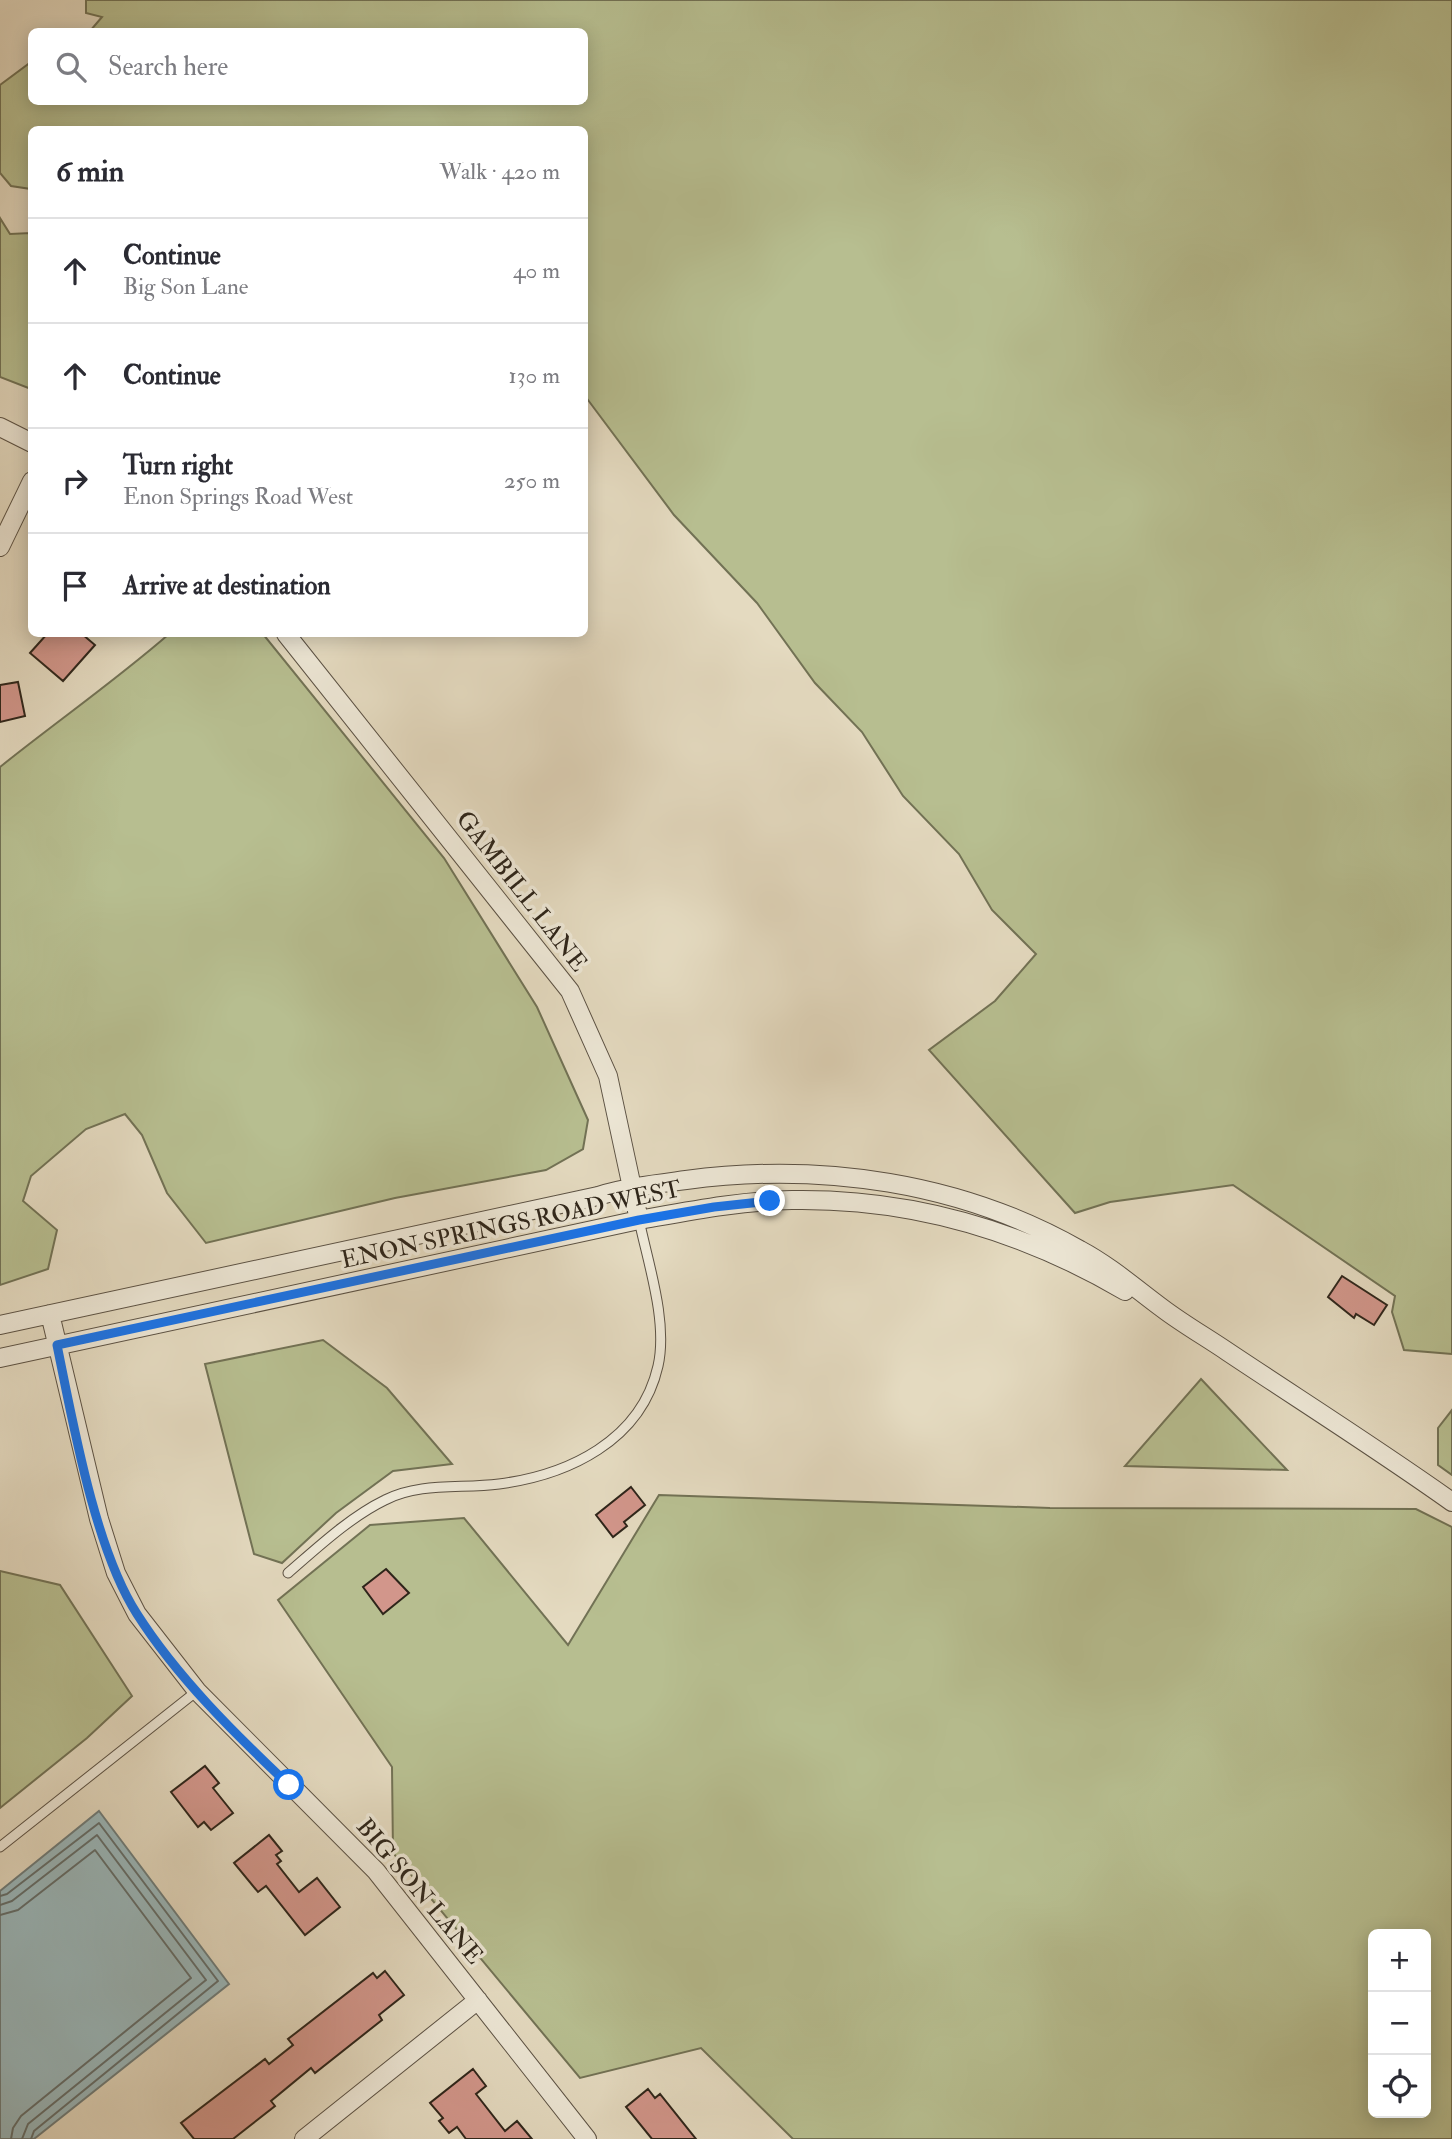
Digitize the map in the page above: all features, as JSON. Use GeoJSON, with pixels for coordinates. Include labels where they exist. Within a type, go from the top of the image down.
{"type":"FeatureCollection","features":[{"type":"Feature","properties":{"kind":"street"},"geometry":{"type":"LineString","coordinates":[[0,427],[28,441]]}},
{"type":"Feature","properties":{"kind":"street"},"geometry":{"type":"LineString","coordinates":[[0,547],[28,489]]}},
{"type":"Feature","properties":{"kind":"street","name":"GAMBILL LANE"},"geometry":{"type":"LineString","coordinates":[[288,637],[570,991],[608,1076],[639,1220]]}},
{"type":"Feature","properties":{"kind":"street"},"geometry":{"type":"LineString","coordinates":[[0,1325],[598,1196],[632,1185],[729,1174],[789,1173],[875,1180],[943,1195],[1014,1218],[1059,1238],[1102,1262],[1183,1322],[1452,1502]]}},
{"type":"Feature","properties":{"kind":"street","name":"ENON SPRINGS ROAD WEST"},"geometry":{"type":"LineString","coordinates":[[0,1358],[639,1220],[714,1207],[792,1200],[903,1208],[985,1227],[1037,1245],[1183,1322]]}},
{"type":"Feature","properties":{"kind":"street","name":"BIG SON LANE"},"geometry":{"type":"LineString","coordinates":[[50,1314],[99,1519],[116,1573],[137,1614],[197,1691],[376,1871],[587,2139]]}},
{"type":"Feature","properties":{"kind":"street"},"geometry":{"type":"LineString","coordinates":[[303,2139],[478,2000]]}},
{"type":"Feature","properties":{"kind":"lane"},"geometry":{"type":"LineString","coordinates":[[288,1573],[385,1500],[427,1486],[462,1489],[554,1473],[584,1461],[630,1421],[647,1393],[659,1365],[659,1310],[639,1220]]}},
{"type":"Feature","properties":{"kind":"lane"},"geometry":{"type":"LineString","coordinates":[[0,1847],[197,1691]]}},
{"type":"Feature","properties":{"kind":"green space"},"geometry":{"type":"Polygon","coordinates":[[[86,0],[1452,0],[1452,1354],[1404,1350],[1392,1312],[1395,1296],[1233,1185],[1110,1202],[1075,1213],[929,1050],[995,1001],[1036,954],[992,910],[959,854],[903,796],[862,732],[815,683],[757,603],[674,515],[588,400],[588,126],[28,126],[28,189],[11,186],[0,173],[0,85],[28,64],[28,105],[588,105],[588,28],[93,28],[102,17],[86,13],[86,0]]]}},
{"type":"Feature","properties":{"kind":"green space"},"geometry":{"type":"Polygon","coordinates":[[[0,218],[10,234],[28,233],[28,388],[0,377],[0,218]]]}},
{"type":"Feature","properties":{"kind":"green space"},"geometry":{"type":"Polygon","coordinates":[[[165,637],[265,637],[444,858],[537,1007],[588,1120],[583,1149],[546,1170],[395,1198],[206,1243],[167,1193],[142,1135],[125,1114],[86,1129],[31,1176],[23,1201],[57,1230],[48,1269],[0,1285],[0,767],[165,637]]]}},
{"type":"Feature","properties":{"kind":"green space"},"geometry":{"type":"Polygon","coordinates":[[[323,1340],[387,1388],[452,1464],[393,1471],[336,1513],[282,1563],[254,1554],[205,1364],[323,1340]]]}},
{"type":"Feature","properties":{"kind":"green space"},"geometry":{"type":"Polygon","coordinates":[[[1201,1379],[1287,1470],[1125,1466],[1201,1379]]]}},
{"type":"Feature","properties":{"kind":"green space"},"geometry":{"type":"Polygon","coordinates":[[[1452,1410],[1452,1475],[1438,1465],[1438,1428],[1452,1410]]]}},
{"type":"Feature","properties":{"kind":"green space"},"geometry":{"type":"Polygon","coordinates":[[[659,1495],[1050,1508],[1416,1509],[1452,1527],[1452,2139],[793,2139],[701,2048],[580,2078],[393,1853],[392,1767],[278,1600],[370,1525],[464,1518],[568,1645],[659,1495]]]}},
{"type":"Feature","properties":{"kind":"green space"},"geometry":{"type":"Polygon","coordinates":[[[0,1571],[60,1585],[132,1696],[87,1738],[0,1808],[0,1571]]]}},
{"type":"Feature","properties":{"kind":"water"},"geometry":{"type":"Polygon","coordinates":[[[99,1811],[229,1984],[34,2139],[0,2139],[0,1891],[99,1811]]]}},
{"type":"Feature","properties":{"kind":"building"},"geometry":{"type":"Polygon","coordinates":[[[44,637],[86,637],[95,645],[63,681],[30,653],[44,637]]]}},
{"type":"Feature","properties":{"kind":"building"},"geometry":{"type":"Polygon","coordinates":[[[18,682],[25,716],[0,722],[0,685],[18,682]]]}},
{"type":"Feature","properties":{"kind":"building"},"geometry":{"type":"Polygon","coordinates":[[[1342,1276],[1387,1305],[1374,1325],[1356,1314],[1354,1318],[1328,1297],[1342,1276]]]}},
{"type":"Feature","properties":{"kind":"building"},"geometry":{"type":"Polygon","coordinates":[[[631,1487],[645,1505],[624,1522],[627,1526],[613,1537],[596,1515],[631,1487]]]}},
{"type":"Feature","properties":{"kind":"building"},"geometry":{"type":"Polygon","coordinates":[[[386,1569],[409,1593],[383,1614],[363,1587],[386,1569]]]}},
{"type":"Feature","properties":{"kind":"building"},"geometry":{"type":"Polygon","coordinates":[[[205,1766],[219,1783],[213,1788],[233,1813],[211,1830],[204,1822],[198,1827],[171,1792],[205,1766]]]}},
{"type":"Feature","properties":{"kind":"building"},"geometry":{"type":"Polygon","coordinates":[[[269,1835],[282,1851],[276,1855],[281,1861],[277,1864],[299,1892],[317,1878],[340,1907],[305,1935],[266,1886],[258,1892],[234,1863],[269,1835]]]}},
{"type":"Feature","properties":{"kind":"building"},"geometry":{"type":"Polygon","coordinates":[[[385,1971],[404,1995],[379,2015],[382,2020],[315,2073],[311,2068],[271,2101],[275,2106],[233,2139],[194,2139],[181,2123],[265,2059],[269,2064],[293,2045],[288,2039],[373,1973],[377,1978],[385,1971]]]}},
{"type":"Feature","properties":{"kind":"building"},"geometry":{"type":"Polygon","coordinates":[[[473,2069],[486,2086],[476,2094],[505,2131],[517,2121],[532,2139],[466,2139],[457,2127],[449,2133],[439,2121],[443,2118],[430,2103],[473,2069]]]}},
{"type":"Feature","properties":{"kind":"building"},"geometry":{"type":"Polygon","coordinates":[[[648,2089],[655,2098],[660,2094],[696,2139],[652,2139],[626,2107],[648,2089]]]}},
{"type":"Feature","properties":{"kind":"route"},"geometry":{"type":"LineString","coordinates":[[289,1785],[197,1691],[137,1614],[116,1573],[99,1519],[57,1345],[639,1220],[714,1207],[770,1201]]}}]}
